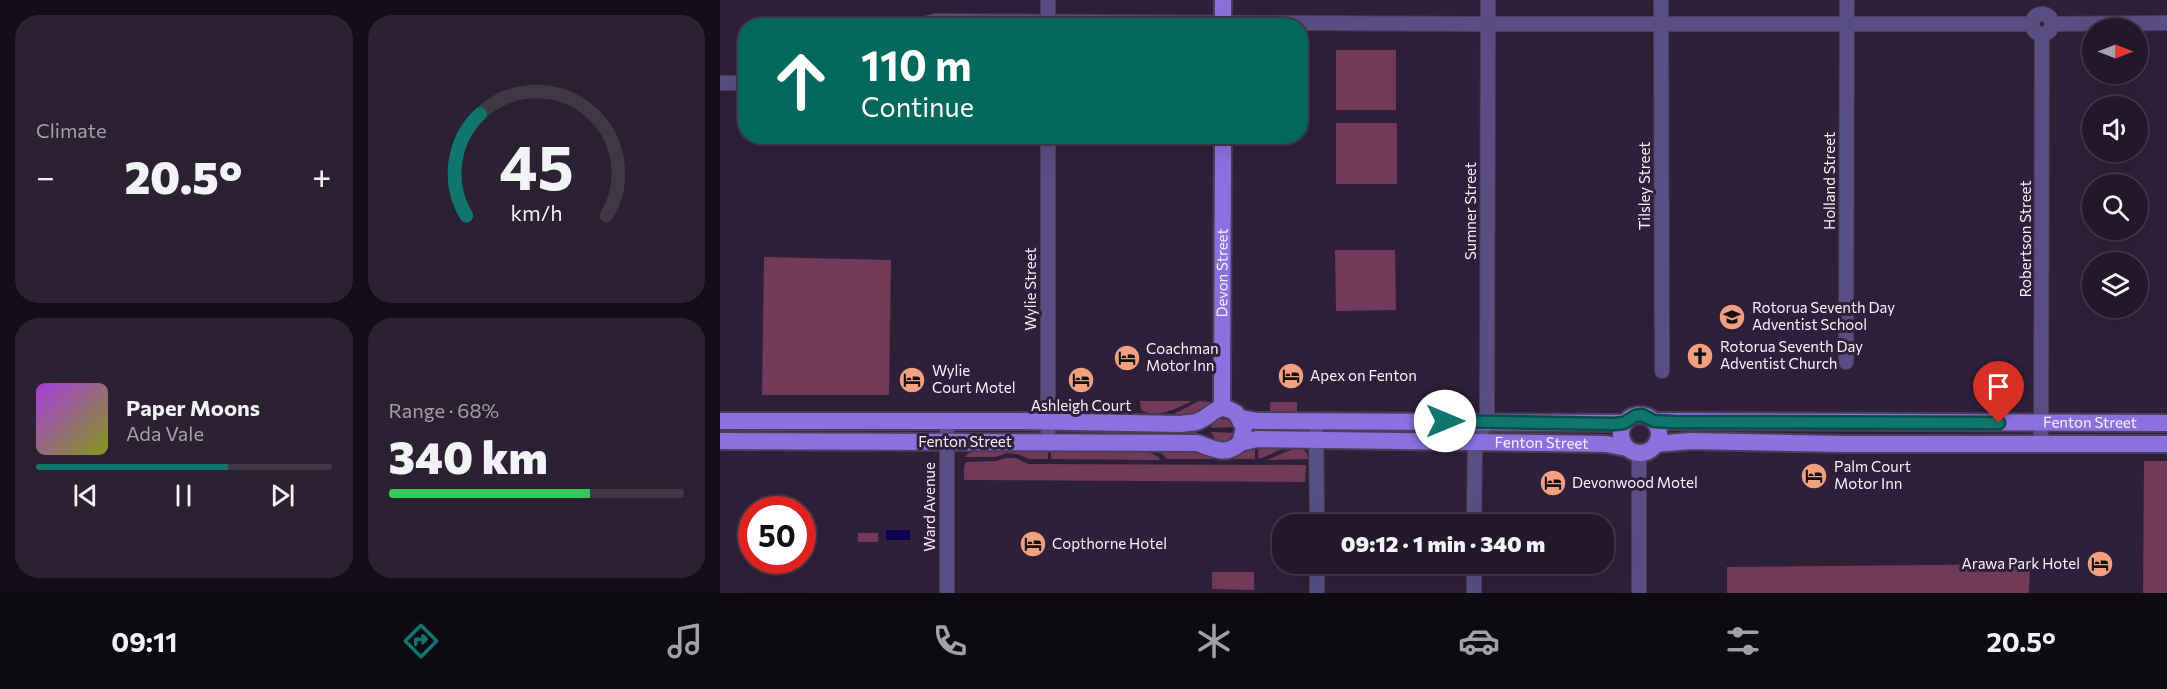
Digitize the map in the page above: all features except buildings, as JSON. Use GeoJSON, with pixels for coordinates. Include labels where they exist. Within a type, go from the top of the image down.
{"type":"FeatureCollection","features":[{"type":"Feature","properties":{"kind":"main road"},"geometry":{"type":"LineString","coordinates":[[1223,0],[1223,18]]}},
{"type":"Feature","properties":{"kind":"main road","name":"Devon Street"},"geometry":{"type":"LineString","coordinates":[[1222,408],[1223,144]]}},
{"type":"Feature","properties":{"kind":"main road"},"geometry":{"type":"LineString","coordinates":[[1222,408],[1232,410],[1240,418],[1244,432],[1240,443],[1227,451],[1210,447],[1204,441],[1201,430],[1206,416],[1222,408]]}},
{"type":"Feature","properties":{"kind":"main road"},"geometry":{"type":"LineString","coordinates":[[1642,415],[1654,421],[1659,434],[1656,444],[1649,450],[1633,450],[1621,435],[1624,423],[1635,416],[1642,415]]}},
{"type":"Feature","properties":{"kind":"main road","name":"Fenton Street"},"geometry":{"type":"LineString","coordinates":[[720,421],[1181,424],[1197,422],[1206,416]]}},
{"type":"Feature","properties":{"kind":"main road","name":"Fenton Street"},"geometry":{"type":"LineString","coordinates":[[1240,418],[1257,421],[1624,423]]}},
{"type":"Feature","properties":{"kind":"main road","name":"Fenton Street"},"geometry":{"type":"LineString","coordinates":[[1654,421],[2167,423]]}},
{"type":"Feature","properties":{"kind":"main road"},"geometry":{"type":"LineString","coordinates":[[1845,422],[1845,444]]}},
{"type":"Feature","properties":{"kind":"main road","name":"Fenton Street"},"geometry":{"type":"LineString","coordinates":[[1240,443],[1257,439],[1606,444],[1633,450]]}},
{"type":"Feature","properties":{"kind":"main road","name":"Fenton Street"},"geometry":{"type":"LineString","coordinates":[[720,441],[1197,443],[1210,447]]}},
{"type":"Feature","properties":{"kind":"main road","name":"Fenton Street"},"geometry":{"type":"LineString","coordinates":[[1656,444],[1690,441],[1845,444],[2167,444]]}},
{"type":"Feature","properties":{"kind":"street"},"geometry":{"type":"LineString","coordinates":[[1048,0],[1048,18]]}},
{"type":"Feature","properties":{"kind":"street","name":"Sumner Street"},"geometry":{"type":"LineString","coordinates":[[1487,421],[1488,0]]}},
{"type":"Feature","properties":{"kind":"street","name":"Tilsley Street"},"geometry":{"type":"LineString","coordinates":[[1661,0],[1662,371]]}},
{"type":"Feature","properties":{"kind":"street","name":"Holland Street"},"geometry":{"type":"LineString","coordinates":[[1846,362],[1847,0]]}},
{"type":"Feature","properties":{"kind":"street"},"geometry":{"type":"LineString","coordinates":[[2032,24],[2036,16],[2046,13],[2167,23]]}},
{"type":"Feature","properties":{"kind":"street"},"geometry":{"type":"LineString","coordinates":[[2032,24],[2036,32],[2042,34],[2048,32],[2046,13]]}},
{"type":"Feature","properties":{"kind":"street"},"geometry":{"type":"LineString","coordinates":[[1308,24],[2032,24]]}},
{"type":"Feature","properties":{"kind":"street","name":"Robertson Street"},"geometry":{"type":"LineString","coordinates":[[2041,444],[2042,34]]}},
{"type":"Feature","properties":{"kind":"street"},"geometry":{"type":"LineString","coordinates":[[720,83],[738,83]]}},
{"type":"Feature","properties":{"kind":"street","name":"Wylie Street"},"geometry":{"type":"LineString","coordinates":[[1048,144],[1048,442]]}},
{"type":"Feature","properties":{"kind":"street","name":"Ward Avenue"},"geometry":{"type":"LineString","coordinates":[[947,421],[947,593]]}},
{"type":"Feature","properties":{"kind":"street"},"geometry":{"type":"LineString","coordinates":[[1317,421],[1317,514]]}},
{"type":"Feature","properties":{"kind":"street"},"geometry":{"type":"LineString","coordinates":[[1474,514],[1475,443],[1487,421]]}},
{"type":"Feature","properties":{"kind":"street"},"geometry":{"type":"LineString","coordinates":[[1633,450],[1639,593]]}},
{"type":"Feature","properties":{"kind":"street"},"geometry":{"type":"LineString","coordinates":[[1317,574],[1317,593]]}},
{"type":"Feature","properties":{"kind":"street"},"geometry":{"type":"LineString","coordinates":[[1474,574],[1474,593]]}},
{"type":"Feature","properties":{"kind":"shaded area"},"geometry":{"type":"Polygon","coordinates":[[[1336,50],[1396,50],[1396,110],[1336,110],[1336,50]]]}},
{"type":"Feature","properties":{"kind":"shaded area"},"geometry":{"type":"Polygon","coordinates":[[[1336,123],[1397,123],[1397,184],[1336,184],[1336,123]]]}},
{"type":"Feature","properties":{"kind":"shaded area"},"geometry":{"type":"Polygon","coordinates":[[[1335,250],[1395,250],[1396,310],[1336,311],[1335,250]]]}},
{"type":"Feature","properties":{"kind":"shaded area"},"geometry":{"type":"Polygon","coordinates":[[[764,257],[891,260],[889,395],[762,395],[764,257]]]}},
{"type":"Feature","properties":{"kind":"shaded area"},"geometry":{"type":"Polygon","coordinates":[[[1053,400],[1085,401],[1085,411],[1063,411],[1055,405],[1053,400]]]}},
{"type":"Feature","properties":{"kind":"shaded area"},"geometry":{"type":"Polygon","coordinates":[[[1140,401],[1192,401],[1166,412],[1154,414],[1141,410],[1140,401]]]}},
{"type":"Feature","properties":{"kind":"shaded area"},"geometry":{"type":"Polygon","coordinates":[[[1199,401],[1211,402],[1201,413],[1194,416],[1156,418],[1174,414],[1199,401]]]}},
{"type":"Feature","properties":{"kind":"shaded area"},"geometry":{"type":"Polygon","coordinates":[[[1270,402],[1297,402],[1297,412],[1270,412],[1270,402]]]}},
{"type":"Feature","properties":{"kind":"shaded area"},"geometry":{"type":"Polygon","coordinates":[[[1220,419],[1228,420],[1233,427],[1211,428],[1213,422],[1220,419]]]}},
{"type":"Feature","properties":{"kind":"shaded area"},"geometry":{"type":"Polygon","coordinates":[[[1196,428],[1197,436],[1130,437],[1114,432],[1064,429],[1196,428]]]}},
{"type":"Feature","properties":{"kind":"shaded area"},"geometry":{"type":"Polygon","coordinates":[[[1211,432],[1233,433],[1228,440],[1221,441],[1215,439],[1211,432]]]}},
{"type":"Feature","properties":{"kind":"shaded area"},"geometry":{"type":"Polygon","coordinates":[[[1255,443],[1255,459],[1229,459],[1229,457],[1255,443]]]}},
{"type":"Feature","properties":{"kind":"shaded area"},"geometry":{"type":"Polygon","coordinates":[[[1259,443],[1293,444],[1258,458],[1259,443]]]}},
{"type":"Feature","properties":{"kind":"shaded area"},"geometry":{"type":"Polygon","coordinates":[[[1300,446],[1307,453],[1308,459],[1267,460],[1300,446]]]}},
{"type":"Feature","properties":{"kind":"shaded area"},"geometry":{"type":"Polygon","coordinates":[[[1191,447],[1214,459],[1167,459],[1160,452],[1191,447]]]}},
{"type":"Feature","properties":{"kind":"shaded area"},"geometry":{"type":"Polygon","coordinates":[[[978,451],[1048,452],[1048,459],[1029,459],[1017,454],[1006,453],[996,457],[964,457],[978,451]]]}},
{"type":"Feature","properties":{"kind":"shaded area"},"geometry":{"type":"Polygon","coordinates":[[[1051,452],[1148,452],[1159,457],[1160,460],[1051,459],[1051,452]]]}},
{"type":"Feature","properties":{"kind":"shaded area"},"geometry":{"type":"Polygon","coordinates":[[[1016,458],[1028,464],[1306,465],[1305,482],[964,480],[966,462],[995,461],[1016,458]]]}},
{"type":"Feature","properties":{"kind":"shaded area"},"geometry":{"type":"Polygon","coordinates":[[[2144,461],[2167,461],[2167,593],[2143,593],[2144,461]]]}},
{"type":"Feature","properties":{"kind":"shaded area"},"geometry":{"type":"Polygon","coordinates":[[[886,530],[910,530],[910,540],[886,540],[886,530]]]}},
{"type":"Feature","properties":{"kind":"shaded area"},"geometry":{"type":"Polygon","coordinates":[[[858,533],[878,533],[878,542],[858,542],[858,533]]]}},
{"type":"Feature","properties":{"kind":"shaded area"},"geometry":{"type":"Polygon","coordinates":[[[2030,564],[2029,593],[1727,593],[1727,567],[2030,564]]]}},
{"type":"Feature","properties":{"kind":"shaded area"},"geometry":{"type":"Polygon","coordinates":[[[1212,572],[1254,572],[1254,590],[1212,589],[1212,572]]]}},
{"type":"Feature","properties":{"kind":"place","name":"Rotorua Seventh Day Adventist School"},"geometry":{"type":"Point","coordinates":[1732,317]}},
{"type":"Feature","properties":{"kind":"place","name":"Rotorua Seventh Day Adventist Church"},"geometry":{"type":"Point","coordinates":[1700,356]}},
{"type":"Feature","properties":{"kind":"place","name":"Coachman Motor Inn"},"geometry":{"type":"Point","coordinates":[1127,358]}},
{"type":"Feature","properties":{"kind":"place","name":"Apex on Fenton"},"geometry":{"type":"Point","coordinates":[1291,376]}},
{"type":"Feature","properties":{"kind":"place","name":"Wylie Court Motel"},"geometry":{"type":"Point","coordinates":[912,380]}},
{"type":"Feature","properties":{"kind":"place","name":"Ashleigh Court"},"geometry":{"type":"Point","coordinates":[1081,380]}},
{"type":"Feature","properties":{"kind":"place","name":"Palm Court Motor Inn"},"geometry":{"type":"Point","coordinates":[1814,476]}},
{"type":"Feature","properties":{"kind":"place","name":"Devonwood Motel"},"geometry":{"type":"Point","coordinates":[1553,483]}},
{"type":"Feature","properties":{"kind":"place","name":"Copthorne Hotel"},"geometry":{"type":"Point","coordinates":[1033,544]}},
{"type":"Feature","properties":{"kind":"place","name":"Arawa Park Hotel"},"geometry":{"type":"Point","coordinates":[2100,564]}},
{"type":"Feature","properties":{"kind":"route"},"geometry":{"type":"LineString","coordinates":[[1445,421],[1614,424],[1624,423],[1629,418],[1642,415],[1654,421],[1674,422],[1999,423]]}}]}
